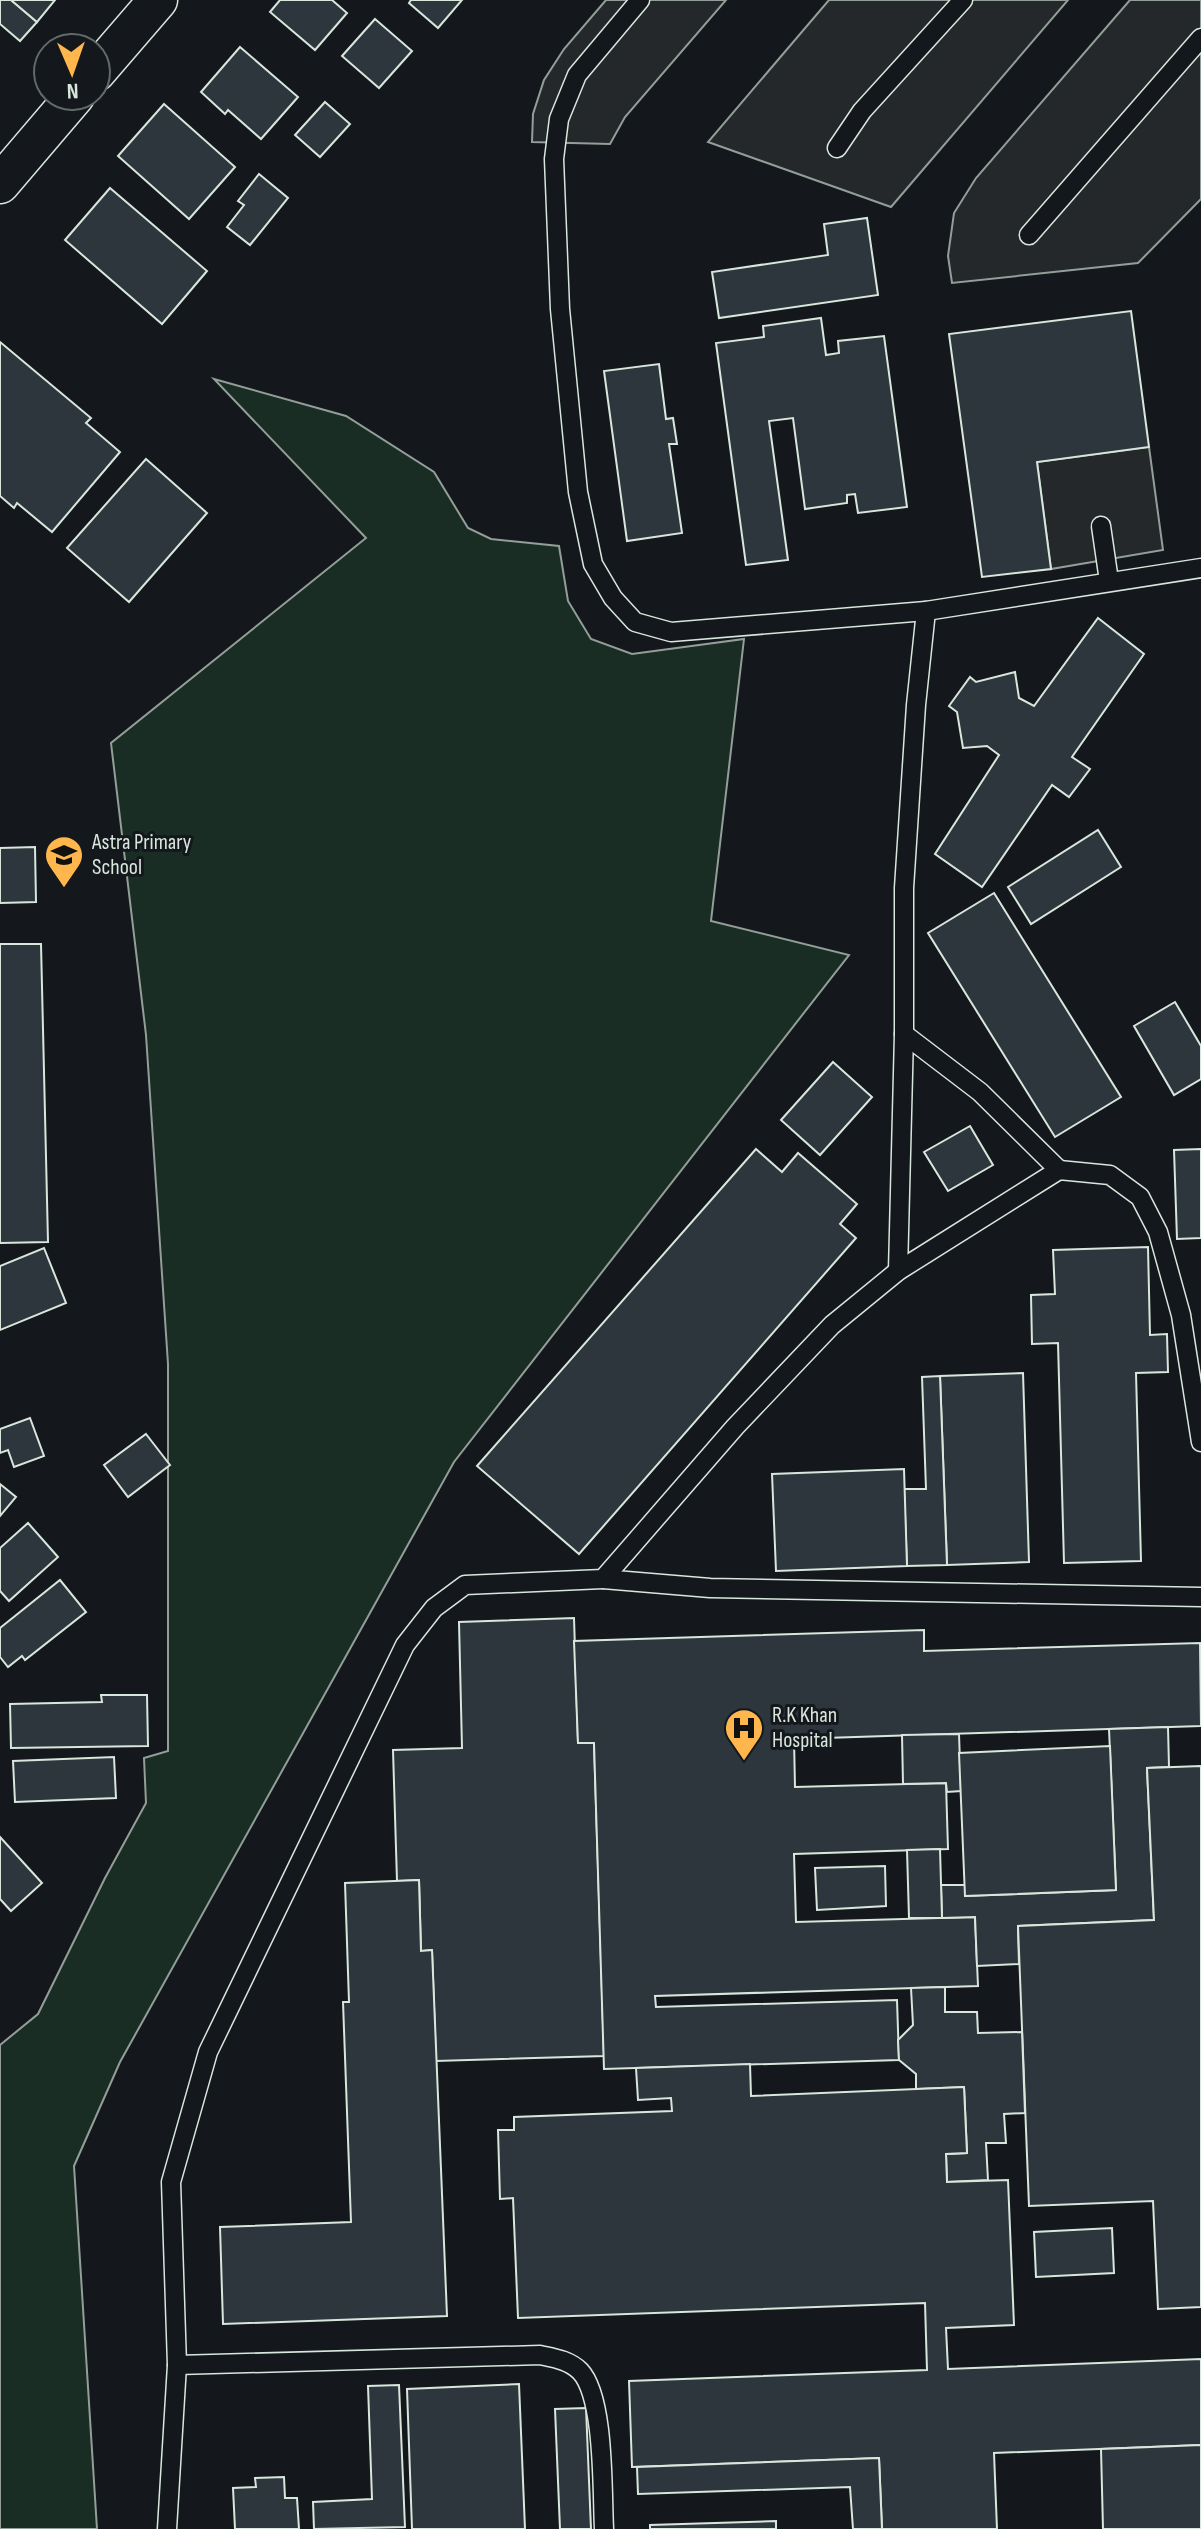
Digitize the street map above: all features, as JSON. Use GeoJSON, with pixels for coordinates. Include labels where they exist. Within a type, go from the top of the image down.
{"type":"FeatureCollection","features":[{"type":"Feature","properties":{"kind":"street"},"geometry":{"type":"LineString","coordinates":[[112,53],[158,0]]}},
{"type":"Feature","properties":{"kind":"street"},"geometry":{"type":"LineString","coordinates":[[0,184],[61,112]]}},
{"type":"Feature","properties":{"kind":"lane"},"geometry":{"type":"LineString","coordinates":[[640,0],[577,75],[559,119],[554,159],[560,309],[578,492],[593,564],[613,598],[635,622],[671,632],[926,611],[1201,568]]}},
{"type":"Feature","properties":{"kind":"lane"},"geometry":{"type":"LineString","coordinates":[[837,148],[862,111],[963,0]]}},
{"type":"Feature","properties":{"kind":"lane"},"geometry":{"type":"LineString","coordinates":[[1029,235],[1201,38]]}},
{"type":"Feature","properties":{"kind":"lane"},"geometry":{"type":"LineString","coordinates":[[1101,526],[1109,581]]}},
{"type":"Feature","properties":{"kind":"lane"},"geometry":{"type":"LineString","coordinates":[[898,1271],[904,888],[916,705],[926,611]]}},
{"type":"Feature","properties":{"kind":"lane"},"geometry":{"type":"LineString","coordinates":[[904,1034],[980,1092],[1059,1170]]}},
{"type":"Feature","properties":{"kind":"lane"},"geometry":{"type":"LineString","coordinates":[[603,1579],[735,1427],[832,1325],[898,1271],[1059,1170],[1110,1175],[1140,1197],[1158,1232],[1181,1315],[1201,1442]]}},
{"type":"Feature","properties":{"kind":"lane"},"geometry":{"type":"LineString","coordinates":[[167,2529],[177,2365],[171,2182],[208,2052],[405,1645],[434,1608],[465,1585],[603,1579],[710,1588],[1201,1597]]}},
{"type":"Feature","properties":{"kind":"lane"},"geometry":{"type":"LineString","coordinates":[[177,2365],[540,2355],[563,2360],[580,2371],[590,2388],[596,2409],[604,2529]]}},
{"type":"Feature","properties":{"kind":"green space"},"geometry":{"type":"Polygon","coordinates":[[[214,379],[346,416],[434,472],[468,528],[491,539],[559,546],[568,601],[591,639],[632,654],[744,639],[711,921],[849,955],[454,1462],[120,2062],[74,2166],[97,2529],[0,2529],[0,2045],[38,2014],[146,1803],[144,1758],[168,1751],[168,1364],[146,1035],[111,743],[366,538],[214,379]]]}},
{"type":"Feature","properties":{"kind":"shaded area"},"geometry":{"type":"Polygon","coordinates":[[[606,0],[726,0],[625,117],[610,144],[532,142],[533,114],[544,80],[564,49],[606,0]]]}},
{"type":"Feature","properties":{"kind":"shaded area"},"geometry":{"type":"Polygon","coordinates":[[[829,0],[1068,0],[891,207],[708,142],[829,0]]]}},
{"type":"Feature","properties":{"kind":"shaded area"},"geometry":{"type":"Polygon","coordinates":[[[1130,0],[1201,0],[1201,199],[1138,263],[952,283],[948,256],[954,213],[976,178],[1130,0]]]}},
{"type":"Feature","properties":{"kind":"shaded area"},"geometry":{"type":"Polygon","coordinates":[[[1149,447],[1163,550],[1051,569],[1037,462],[1149,447]]]}},
{"type":"Feature","properties":{"kind":"building"},"geometry":{"type":"Polygon","coordinates":[[[0,0],[11,0],[37,22],[20,41],[0,24],[0,0]]]}},
{"type":"Feature","properties":{"kind":"building"},"geometry":{"type":"Polygon","coordinates":[[[11,0],[55,0],[37,22],[11,0]]]}},
{"type":"Feature","properties":{"kind":"building"},"geometry":{"type":"Polygon","coordinates":[[[280,0],[332,0],[347,13],[315,50],[270,12],[280,0]]]}},
{"type":"Feature","properties":{"kind":"building"},"geometry":{"type":"Polygon","coordinates":[[[411,0],[462,0],[438,28],[409,3],[411,0]]]}},
{"type":"Feature","properties":{"kind":"building"},"geometry":{"type":"Polygon","coordinates":[[[375,19],[412,51],[379,88],[342,56],[375,19]]]}},
{"type":"Feature","properties":{"kind":"building"},"geometry":{"type":"Polygon","coordinates":[[[240,47],[298,97],[261,139],[228,110],[225,114],[201,92],[240,47]]]}},
{"type":"Feature","properties":{"kind":"building"},"geometry":{"type":"Polygon","coordinates":[[[325,102],[350,124],[320,157],[295,135],[325,102]]]}},
{"type":"Feature","properties":{"kind":"building"},"geometry":{"type":"Polygon","coordinates":[[[164,104],[235,167],[189,219],[118,156],[164,104]]]}},
{"type":"Feature","properties":{"kind":"building"},"geometry":{"type":"Polygon","coordinates":[[[259,174],[288,198],[250,245],[227,227],[244,205],[238,201],[259,174]]]}},
{"type":"Feature","properties":{"kind":"building"},"geometry":{"type":"Polygon","coordinates":[[[110,188],[207,271],[162,324],[65,240],[110,188]]]}},
{"type":"Feature","properties":{"kind":"building"},"geometry":{"type":"Polygon","coordinates":[[[867,218],[878,295],[719,318],[712,272],[828,255],[824,224],[867,218]]]}},
{"type":"Feature","properties":{"kind":"building"},"geometry":{"type":"Polygon","coordinates":[[[1131,311],[1149,447],[1037,462],[1051,569],[982,577],[949,334],[1131,311]]]}},
{"type":"Feature","properties":{"kind":"building"},"geometry":{"type":"Polygon","coordinates":[[[821,318],[826,355],[839,353],[838,341],[884,336],[907,507],[858,513],[855,494],[847,495],[847,503],[805,509],[793,418],[769,421],[788,560],[746,565],[716,343],[764,337],[763,326],[821,318]]]}},
{"type":"Feature","properties":{"kind":"building"},"geometry":{"type":"Polygon","coordinates":[[[0,342],[91,418],[86,423],[120,452],[52,532],[17,503],[14,508],[0,496],[0,342]]]}},
{"type":"Feature","properties":{"kind":"building"},"geometry":{"type":"Polygon","coordinates":[[[659,364],[666,419],[673,418],[677,444],[669,444],[682,533],[627,541],[604,371],[659,364]]]}},
{"type":"Feature","properties":{"kind":"building"},"geometry":{"type":"Polygon","coordinates":[[[146,459],[207,513],[129,602],[67,548],[146,459]]]}},
{"type":"Feature","properties":{"kind":"building"},"geometry":{"type":"Polygon","coordinates":[[[1098,618],[1144,654],[1072,757],[1090,769],[1069,797],[1052,785],[982,887],[935,854],[999,755],[987,746],[963,748],[957,712],[949,706],[970,677],[976,682],[1015,672],[1019,698],[1034,706],[1098,618]]]}},
{"type":"Feature","properties":{"kind":"building"},"geometry":{"type":"Polygon","coordinates":[[[1098,830],[1121,867],[1031,924],[1008,887],[1098,830]]]}},
{"type":"Feature","properties":{"kind":"building"},"geometry":{"type":"Polygon","coordinates":[[[35,847],[36,902],[0,903],[0,848],[35,847]]]}},
{"type":"Feature","properties":{"kind":"building"},"geometry":{"type":"Polygon","coordinates":[[[994,893],[1121,1097],[1055,1137],[928,933],[994,893]]]}},
{"type":"Feature","properties":{"kind":"building"},"geometry":{"type":"Polygon","coordinates":[[[0,944],[41,944],[48,1242],[0,1243],[0,944]]]}},
{"type":"Feature","properties":{"kind":"building"},"geometry":{"type":"Polygon","coordinates":[[[1175,1002],[1201,1046],[1201,1079],[1174,1095],[1134,1026],[1175,1002]]]}},
{"type":"Feature","properties":{"kind":"building"},"geometry":{"type":"Polygon","coordinates":[[[833,1062],[872,1097],[820,1155],[781,1120],[833,1062]]]}},
{"type":"Feature","properties":{"kind":"building"},"geometry":{"type":"Polygon","coordinates":[[[970,1126],[993,1165],[948,1191],[924,1152],[970,1126]]]}},
{"type":"Feature","properties":{"kind":"building"},"geometry":{"type":"Polygon","coordinates":[[[756,1149],[782,1172],[798,1153],[857,1204],[840,1224],[856,1238],[579,1554],[477,1466],[756,1149]]]}},
{"type":"Feature","properties":{"kind":"building"},"geometry":{"type":"Polygon","coordinates":[[[1201,1149],[1201,1238],[1177,1239],[1174,1150],[1201,1149]]]}},
{"type":"Feature","properties":{"kind":"building"},"geometry":{"type":"Polygon","coordinates":[[[1148,1247],[1150,1335],[1167,1334],[1168,1372],[1136,1373],[1141,1561],[1064,1563],[1058,1343],[1032,1344],[1031,1295],[1055,1294],[1053,1250],[1148,1247]]]}},
{"type":"Feature","properties":{"kind":"building"},"geometry":{"type":"Polygon","coordinates":[[[44,1248],[66,1303],[0,1330],[0,1266],[44,1248]]]}},
{"type":"Feature","properties":{"kind":"building"},"geometry":{"type":"Polygon","coordinates":[[[1023,1373],[1029,1562],[947,1565],[940,1376],[1023,1373]]]}},
{"type":"Feature","properties":{"kind":"building"},"geometry":{"type":"Polygon","coordinates":[[[940,1376],[947,1565],[907,1566],[904,1489],[926,1489],[922,1377],[940,1376]]]}},
{"type":"Feature","properties":{"kind":"building"},"geometry":{"type":"Polygon","coordinates":[[[30,1418],[44,1456],[14,1467],[8,1450],[0,1453],[0,1429],[30,1418]]]}},
{"type":"Feature","properties":{"kind":"building"},"geometry":{"type":"Polygon","coordinates":[[[146,1434],[170,1465],[128,1497],[104,1465],[146,1434]]]}},
{"type":"Feature","properties":{"kind":"building"},"geometry":{"type":"Polygon","coordinates":[[[904,1469],[907,1566],[776,1571],[772,1474],[904,1469]]]}},
{"type":"Feature","properties":{"kind":"building"},"geometry":{"type":"Polygon","coordinates":[[[0,1484],[16,1497],[0,1516],[0,1484]]]}},
{"type":"Feature","properties":{"kind":"building"},"geometry":{"type":"Polygon","coordinates":[[[28,1523],[58,1557],[9,1601],[0,1591],[0,1548],[28,1523]]]}},
{"type":"Feature","properties":{"kind":"building"},"geometry":{"type":"Polygon","coordinates":[[[60,1580],[86,1612],[25,1660],[22,1656],[8,1667],[0,1657],[0,1628],[60,1580]]]}},
{"type":"Feature","properties":{"kind":"building"},"geometry":{"type":"Polygon","coordinates":[[[574,1618],[578,1743],[594,1743],[604,2056],[436,2061],[432,1950],[421,1951],[419,1880],[397,1881],[393,1750],[462,1748],[459,1622],[574,1618]]]}},
{"type":"Feature","properties":{"kind":"building"},"geometry":{"type":"Polygon","coordinates":[[[924,1630],[924,1651],[1200,1643],[1201,1726],[794,1739],[795,1787],[946,1783],[948,1849],[794,1854],[796,1922],[975,1917],[978,1986],[655,1996],[656,2007],[897,2000],[899,2060],[604,2069],[594,1743],[578,1743],[574,1641],[924,1630]]]}},
{"type":"Feature","properties":{"kind":"building"},"geometry":{"type":"Polygon","coordinates":[[[101,1695],[147,1695],[148,1746],[11,1748],[10,1704],[102,1702],[101,1695]]]}},
{"type":"Feature","properties":{"kind":"building"},"geometry":{"type":"Polygon","coordinates":[[[1168,1727],[1169,1767],[1147,1768],[1154,1920],[1018,1926],[1019,1964],[977,1966],[975,1917],[942,1918],[941,1885],[965,1885],[965,1896],[1116,1890],[1109,1729],[1168,1727]]]}},
{"type":"Feature","properties":{"kind":"building"},"geometry":{"type":"Polygon","coordinates":[[[959,1734],[961,1791],[947,1792],[946,1783],[903,1784],[902,1735],[959,1734]]]}},
{"type":"Feature","properties":{"kind":"building"},"geometry":{"type":"Polygon","coordinates":[[[1110,1746],[1116,1890],[965,1896],[959,1753],[1110,1746]]]}},
{"type":"Feature","properties":{"kind":"building"},"geometry":{"type":"Polygon","coordinates":[[[114,1757],[116,1798],[15,1802],[13,1761],[114,1757]]]}},
{"type":"Feature","properties":{"kind":"building"},"geometry":{"type":"Polygon","coordinates":[[[1201,1766],[1201,2307],[1158,2309],[1153,2201],[1029,2206],[1018,1926],[1154,1920],[1147,1768],[1201,1766]]]}},
{"type":"Feature","properties":{"kind":"building"},"geometry":{"type":"Polygon","coordinates":[[[0,1837],[42,1883],[11,1911],[0,1899],[0,1837]]]}},
{"type":"Feature","properties":{"kind":"building"},"geometry":{"type":"Polygon","coordinates":[[[940,1849],[942,1918],[909,1918],[907,1850],[940,1849]]]}},
{"type":"Feature","properties":{"kind":"building"},"geometry":{"type":"Polygon","coordinates":[[[885,1866],[886,1906],[817,1910],[815,1868],[885,1866]]]}},
{"type":"Feature","properties":{"kind":"building"},"geometry":{"type":"Polygon","coordinates":[[[419,1880],[421,1951],[432,1950],[447,2316],[223,2324],[220,2227],[351,2222],[343,2002],[349,2002],[345,1883],[419,1880]]]}},
{"type":"Feature","properties":{"kind":"building"},"geometry":{"type":"Polygon","coordinates":[[[945,1987],[945,2012],[977,2012],[978,2033],[1022,2032],[1025,2113],[1004,2114],[1006,2143],[986,2143],[988,2180],[947,2182],[946,2154],[967,2153],[964,2087],[916,2089],[916,2074],[899,2060],[898,2040],[913,2025],[911,1988],[945,1987]]]}},
{"type":"Feature","properties":{"kind":"building"},"geometry":{"type":"Polygon","coordinates":[[[750,2064],[751,2096],[964,2087],[967,2153],[946,2154],[947,2182],[1008,2180],[1014,2325],[946,2328],[948,2369],[1201,2359],[1201,2445],[994,2453],[997,2529],[882,2529],[879,2458],[632,2467],[629,2381],[927,2370],[925,2303],[518,2318],[513,2198],[500,2199],[498,2130],[514,2130],[514,2117],[672,2111],[671,2098],[638,2100],[636,2068],[750,2064]]]}},
{"type":"Feature","properties":{"kind":"building"},"geometry":{"type":"Polygon","coordinates":[[[1112,2228],[1114,2273],[1036,2277],[1034,2232],[1112,2228]]]}},
{"type":"Feature","properties":{"kind":"building"},"geometry":{"type":"Polygon","coordinates":[[[519,2384],[525,2529],[412,2529],[407,2389],[519,2384]]]}},
{"type":"Feature","properties":{"kind":"building"},"geometry":{"type":"Polygon","coordinates":[[[399,2385],[405,2527],[314,2529],[313,2502],[372,2499],[368,2386],[399,2385]]]}},
{"type":"Feature","properties":{"kind":"building"},"geometry":{"type":"Polygon","coordinates":[[[586,2408],[591,2529],[560,2529],[555,2409],[586,2408]]]}},
{"type":"Feature","properties":{"kind":"building"},"geometry":{"type":"Polygon","coordinates":[[[1201,2445],[1201,2529],[1103,2529],[1101,2449],[1201,2445]]]}},
{"type":"Feature","properties":{"kind":"building"},"geometry":{"type":"Polygon","coordinates":[[[879,2458],[882,2529],[853,2529],[850,2487],[638,2494],[637,2467],[879,2458]]]}},
{"type":"Feature","properties":{"kind":"building"},"geometry":{"type":"Polygon","coordinates":[[[284,2477],[285,2498],[297,2498],[299,2529],[235,2529],[233,2488],[256,2487],[255,2478],[284,2477]]]}},
{"type":"Feature","properties":{"kind":"building"},"geometry":{"type":"Polygon","coordinates":[[[776,2521],[776,2529],[650,2529],[650,2525],[776,2521]]]}},
{"type":"Feature","properties":{"kind":"place","name":"Astra Primary School"},"geometry":{"type":"Point","coordinates":[64,889]}},
{"type":"Feature","properties":{"kind":"place","name":"R.K Khan Hospital"},"geometry":{"type":"Point","coordinates":[744,1762]}}]}
